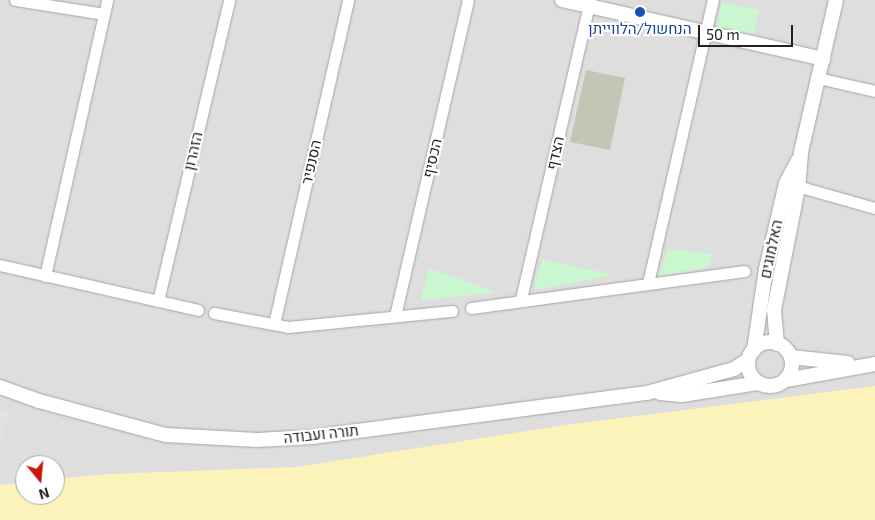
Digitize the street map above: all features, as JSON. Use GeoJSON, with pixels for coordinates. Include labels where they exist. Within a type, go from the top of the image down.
{"type":"FeatureCollection","features":[{"type":"Feature","properties":{"kind":"street"},"geometry":{"type":"LineString","coordinates":[[15,0],[104,14]]}},
{"type":"Feature","properties":{"kind":"street"},"geometry":{"type":"LineString","coordinates":[[45,276],[107,0]]}},
{"type":"Feature","properties":{"kind":"street","name":"הזהרון"},"geometry":{"type":"LineString","coordinates":[[158,301],[229,0]]}},
{"type":"Feature","properties":{"kind":"street","name":"הסנפיר"},"geometry":{"type":"LineString","coordinates":[[274,324],[348,0]]}},
{"type":"Feature","properties":{"kind":"street","name":"הכסיף"},"geometry":{"type":"LineString","coordinates":[[395,316],[468,0]]}},
{"type":"Feature","properties":{"kind":"street"},"geometry":{"type":"LineString","coordinates":[[562,0],[589,3],[823,59]]}},
{"type":"Feature","properties":{"kind":"street"},"geometry":{"type":"LineString","coordinates":[[648,284],[713,0]]}},
{"type":"Feature","properties":{"kind":"street","name":"האלמוגים"},"geometry":{"type":"LineString","coordinates":[[751,355],[766,269],[801,152],[836,0]]}},
{"type":"Feature","properties":{"kind":"street","name":"הצדף"},"geometry":{"type":"LineString","coordinates":[[521,299],[589,3]]}},
{"type":"Feature","properties":{"kind":"street"},"geometry":{"type":"LineString","coordinates":[[818,78],[875,91]]}},
{"type":"Feature","properties":{"kind":"street"},"geometry":{"type":"LineString","coordinates":[[792,185],[875,208]]}},
{"type":"Feature","properties":{"kind":"street","name":"האלמוגים"},"geometry":{"type":"LineString","coordinates":[[777,344],[774,310],[792,185]]}},
{"type":"Feature","properties":{"kind":"street"},"geometry":{"type":"LineString","coordinates":[[0,266],[198,310]]}},
{"type":"Feature","properties":{"kind":"street"},"geometry":{"type":"LineString","coordinates":[[471,308],[521,299],[745,271]]}},
{"type":"Feature","properties":{"kind":"street"},"geometry":{"type":"LineString","coordinates":[[214,313],[288,327],[452,311]]}},
{"type":"Feature","properties":{"kind":"street"},"geometry":{"type":"LineString","coordinates":[[764,343],[777,344],[790,357],[872,364],[786,380],[773,386],[759,383],[750,374],[751,355],[764,343]]}},
{"type":"Feature","properties":{"kind":"street","name":"תורה ועבודה"},"geometry":{"type":"LineString","coordinates":[[0,387],[48,403],[166,435],[257,440],[312,436],[647,392],[734,369],[751,355]]}},
{"type":"Feature","properties":{"kind":"street"},"geometry":{"type":"LineString","coordinates":[[786,380],[791,369],[790,357]]}},
{"type":"Feature","properties":{"kind":"street","name":"תורה ועבודה"},"geometry":{"type":"LineString","coordinates":[[647,392],[682,395],[759,383]]}},
{"type":"Feature","properties":{"kind":"shaded area"},"geometry":{"type":"Polygon","coordinates":[[[0,0],[875,0],[875,395],[339,474],[112,474],[65,478],[65,455],[15,455],[15,484],[0,485],[0,0]]]}},
{"type":"Feature","properties":{"kind":"shaded area"},"geometry":{"type":"Polygon","coordinates":[[[586,70],[625,78],[610,150],[570,142],[586,70]]]}},
{"type":"Feature","properties":{"kind":"shaded area"},"geometry":{"type":"Polygon","coordinates":[[[0,409],[9,412],[0,444],[0,409]]]}},
{"type":"Feature","properties":{"kind":"sand"},"geometry":{"type":"Polygon","coordinates":[[[875,386],[875,520],[0,520],[0,485],[15,484],[15,505],[65,505],[65,478],[112,474],[296,467],[566,425],[875,386]]]}},
{"type":"Feature","properties":{"kind":"green space"},"geometry":{"type":"Polygon","coordinates":[[[722,2],[759,10],[753,37],[716,29],[722,2]]]}},
{"type":"Feature","properties":{"kind":"green space"},"geometry":{"type":"Polygon","coordinates":[[[668,249],[712,254],[710,267],[659,276],[668,249]]]}},
{"type":"Feature","properties":{"kind":"green space"},"geometry":{"type":"Polygon","coordinates":[[[542,259],[614,275],[534,290],[542,259]]]}},
{"type":"Feature","properties":{"kind":"green space"},"geometry":{"type":"Polygon","coordinates":[[[429,268],[496,292],[421,301],[429,268]]]}},
{"type":"Feature","properties":{"kind":"place","name":"הנחשול/הלווייתן"},"geometry":{"type":"Point","coordinates":[640,12]}}]}
